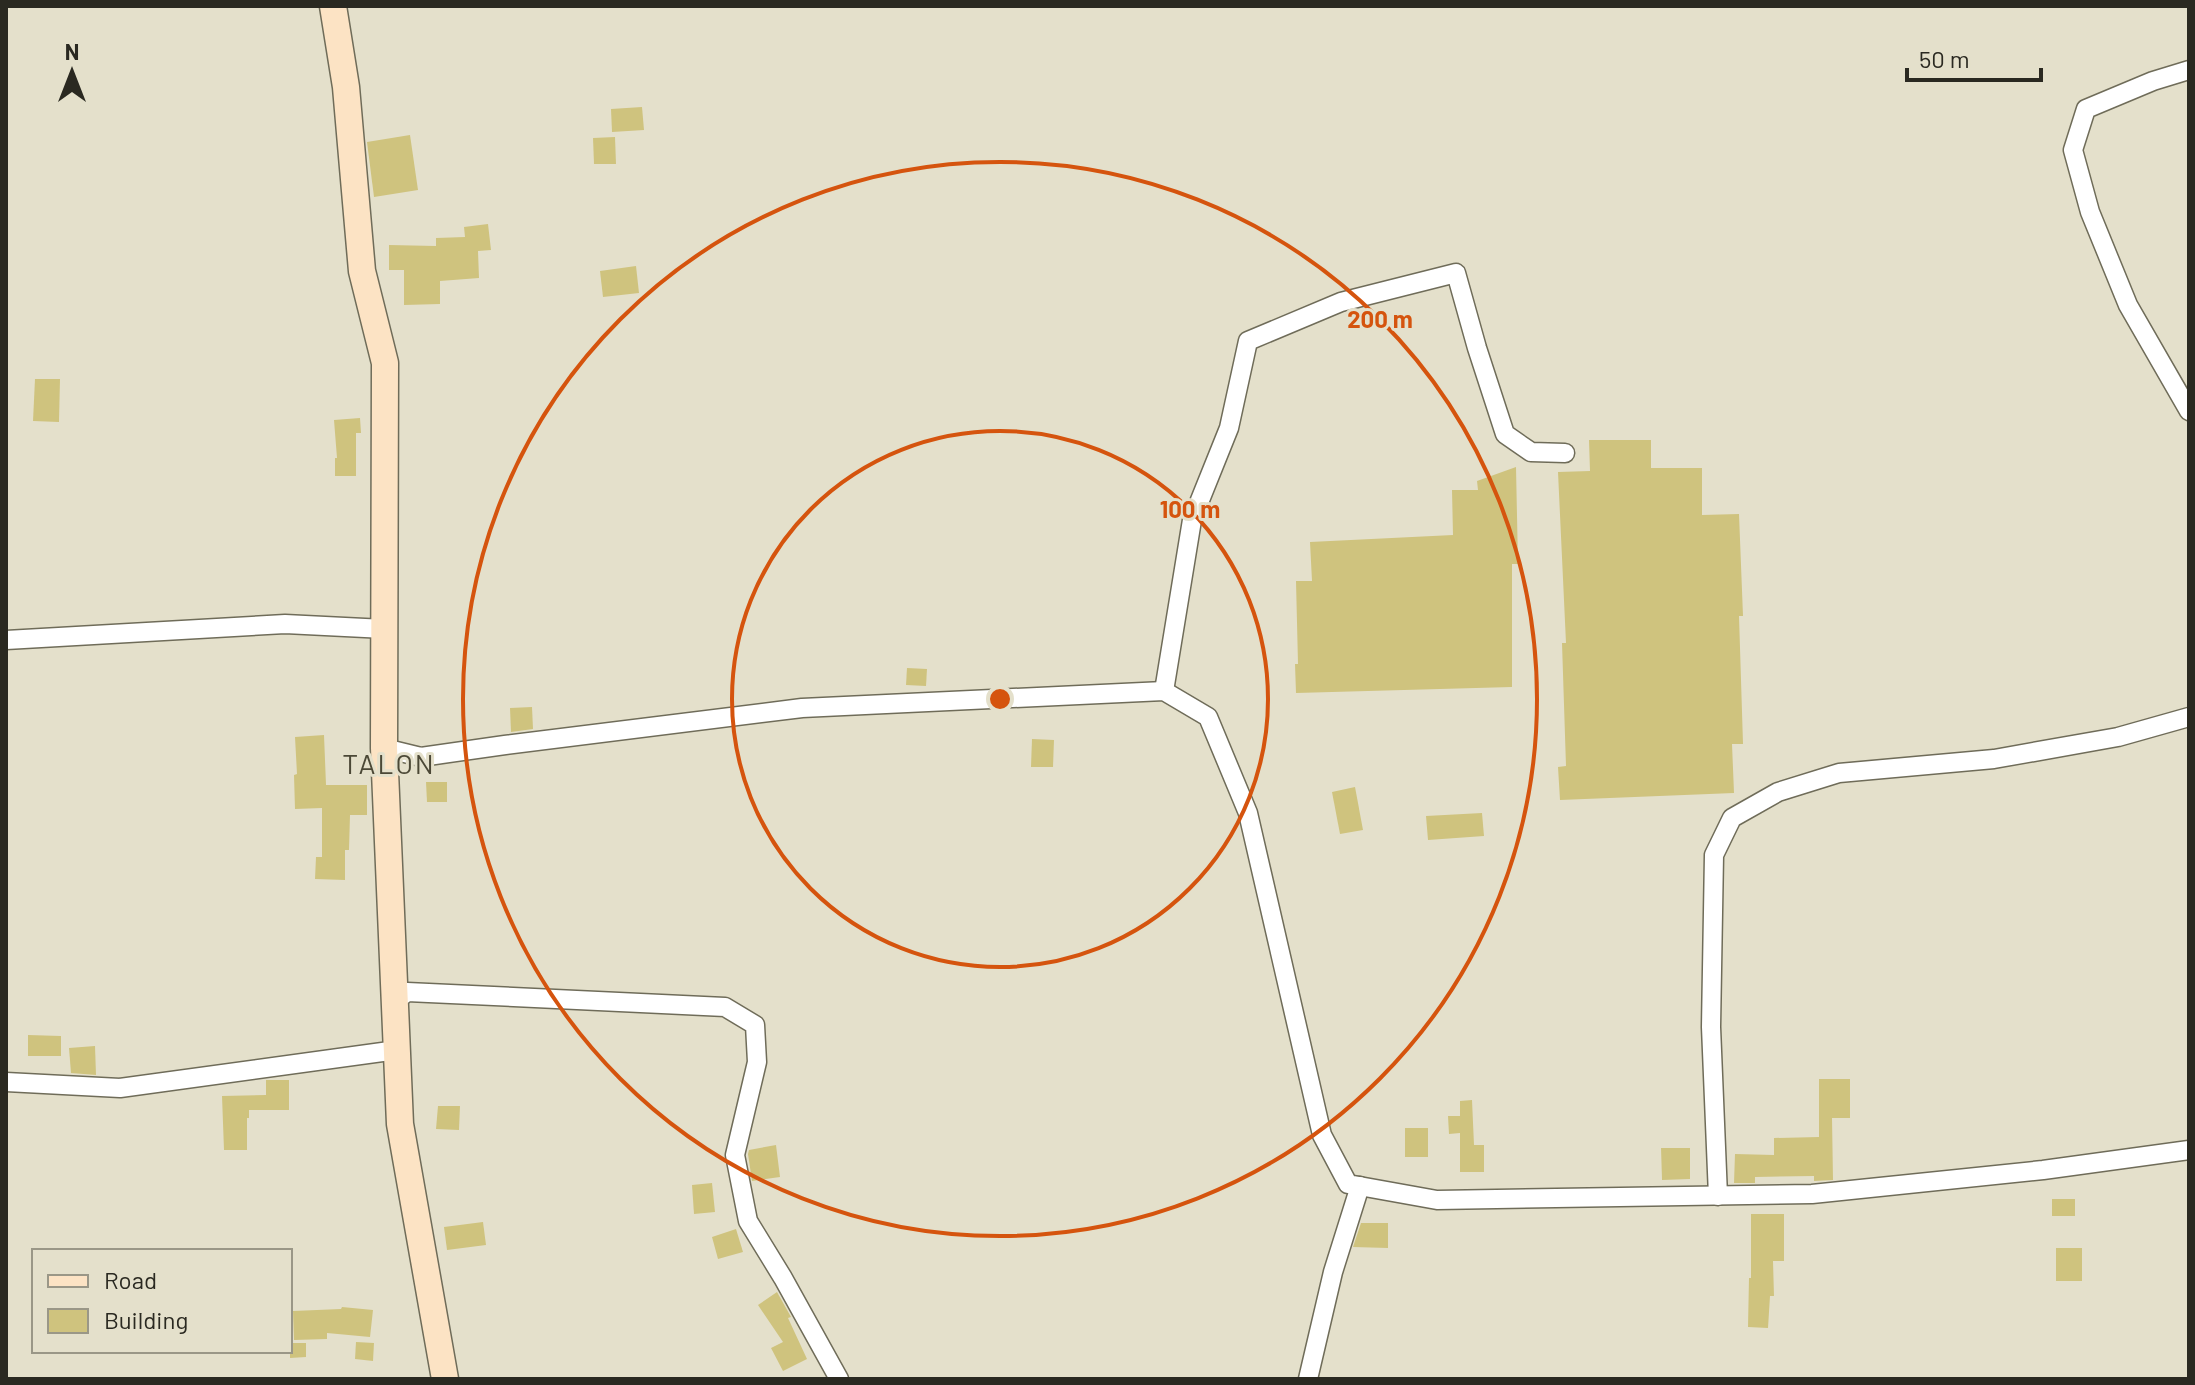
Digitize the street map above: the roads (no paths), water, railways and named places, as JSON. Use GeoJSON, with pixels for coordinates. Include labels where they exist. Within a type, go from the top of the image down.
{"type":"FeatureCollection","features":[{"type":"Feature","properties":{"kind":"street"},"geometry":{"type":"LineString","coordinates":[[333,6],[346,87],[362,271],[385,363],[384,748],[400,1124],[445,1379]]}},
{"type":"Feature","properties":{"kind":"street"},"geometry":{"type":"LineString","coordinates":[[2189,70],[2153,81],[2086,109],[2073,150],[2090,212],[2128,305],[2189,411]]}},
{"type":"Feature","properties":{"kind":"street"},"geometry":{"type":"LineString","coordinates":[[1164,691],[1192,520],[1229,428],[1248,341],[1341,302],[1456,273],[1505,434],[1531,452],[1565,453]]}},
{"type":"Feature","properties":{"kind":"street"},"geometry":{"type":"LineString","coordinates":[[6,640],[285,624],[385,629]]}},
{"type":"Feature","properties":{"kind":"street"},"geometry":{"type":"LineString","coordinates":[[384,748],[421,757],[802,708],[1164,691],[1208,717],[1248,813],[1322,1135],[1348,1184],[1437,1200],[1812,1194],[2043,1170],[2189,1150]]}},
{"type":"Feature","properties":{"kind":"street"},"geometry":{"type":"LineString","coordinates":[[1718,1196],[1711,1027],[1714,855],[1732,818],[1778,792],[1839,773],[1994,759],[2118,737],[2189,717]]}},
{"type":"Feature","properties":{"kind":"street"},"geometry":{"type":"LineString","coordinates":[[394,1002],[407,992],[725,1007],[755,1025],[757,1062],[735,1155],[748,1221],[839,1379]]}},
{"type":"Feature","properties":{"kind":"street"},"geometry":{"type":"LineString","coordinates":[[6,1082],[120,1088],[397,1050]]}},
{"type":"Feature","properties":{"kind":"street"},"geometry":{"type":"LineString","coordinates":[[1308,1379],[1333,1272],[1360,1186]]}},
{"type":"Feature","properties":{"kind":"district","name":"TALON"},"geometry":{"type":"Point","coordinates":[389,764]}}]}
